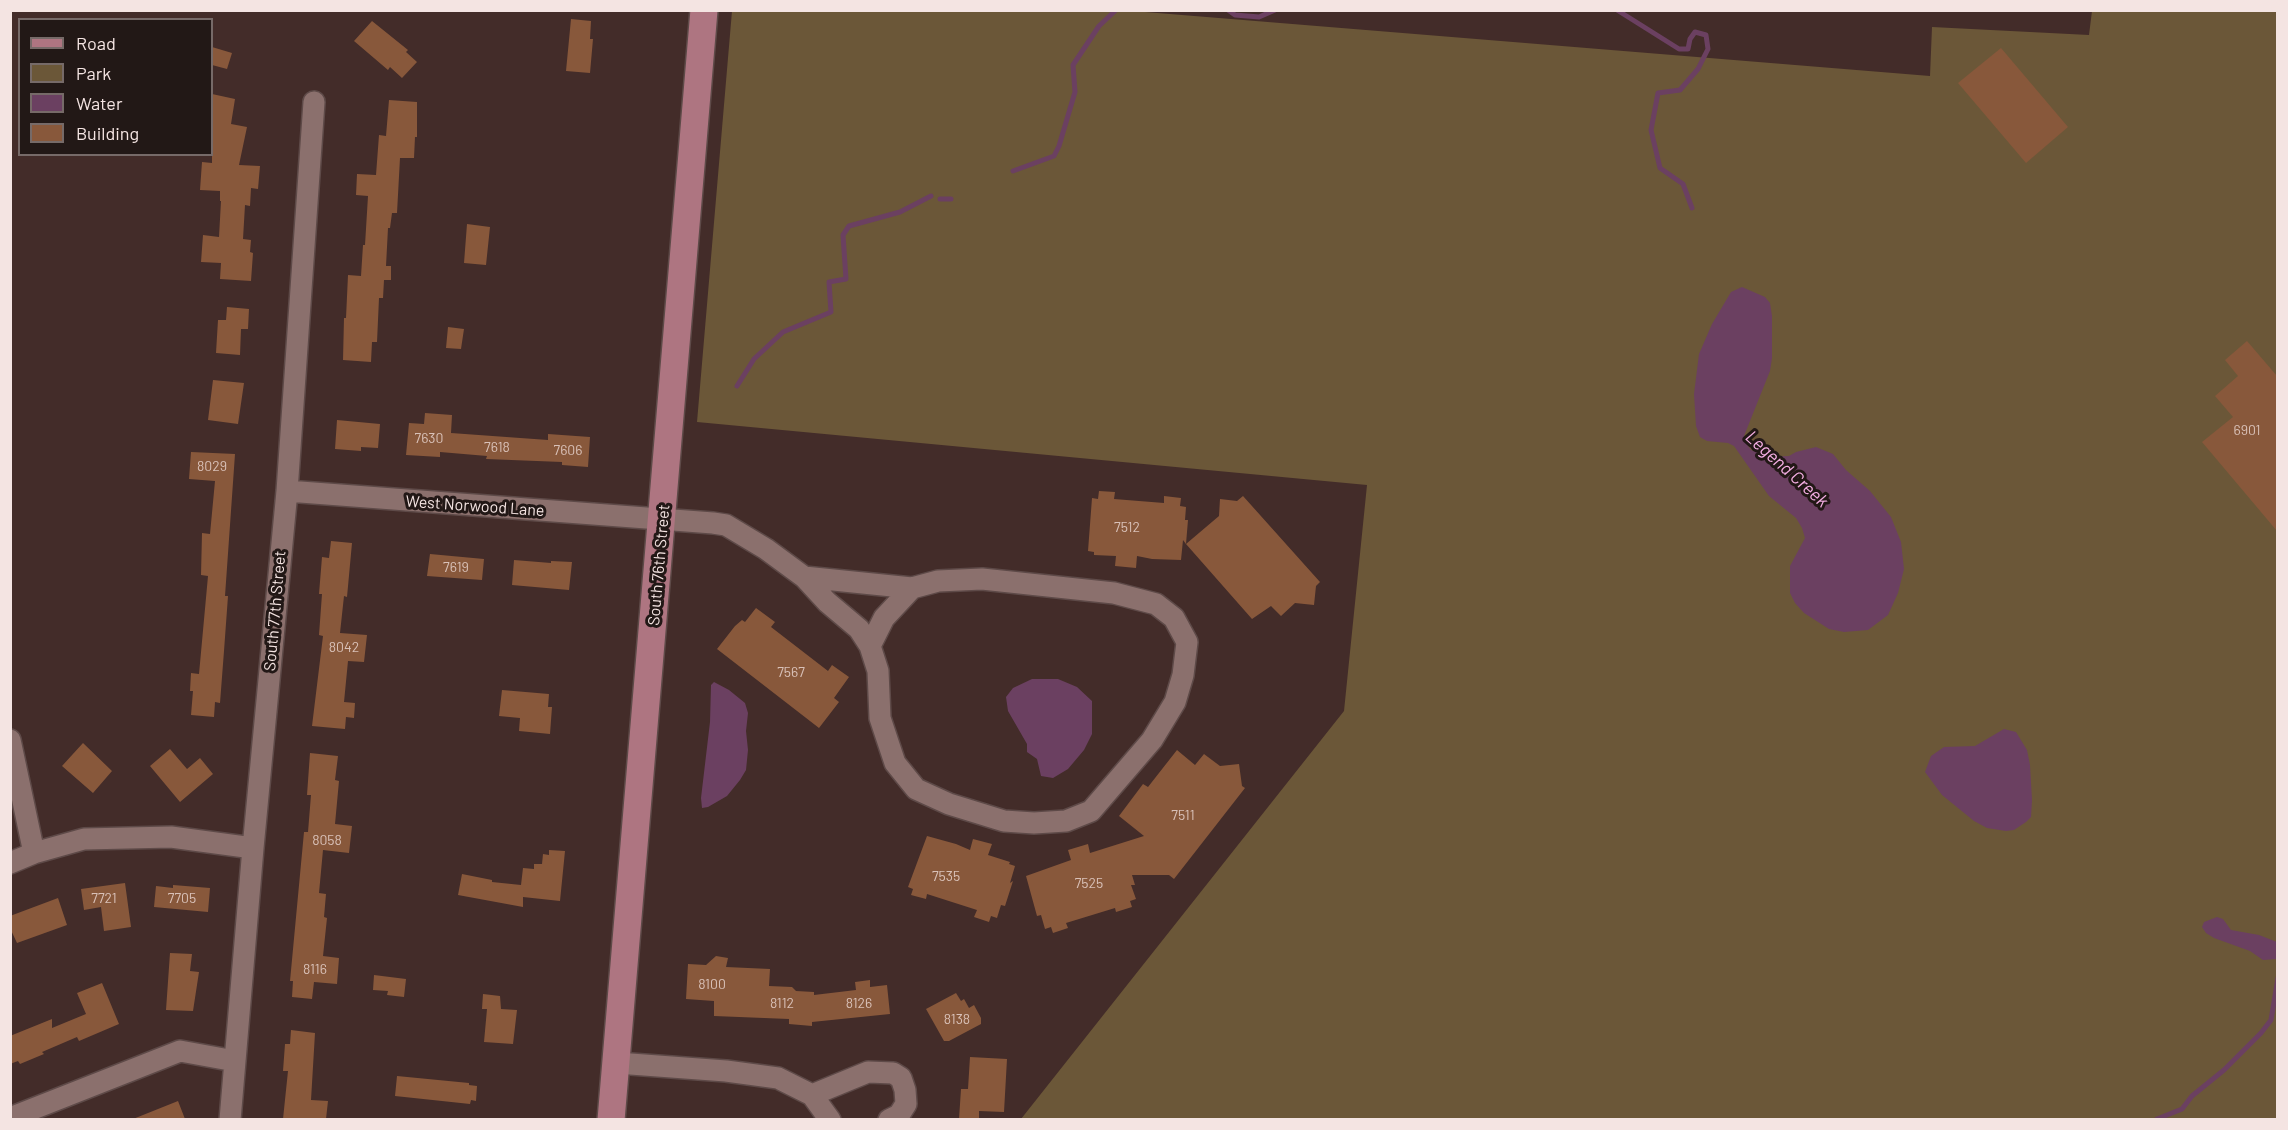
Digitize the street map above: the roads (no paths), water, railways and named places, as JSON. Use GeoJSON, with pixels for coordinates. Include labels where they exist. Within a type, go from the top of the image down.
{"type":"FeatureCollection","features":[{"type":"Feature","properties":{"kind":"main road","name":"South 76th Street"},"geometry":{"type":"LineString","coordinates":[[611,1119],[704,10]]}},
{"type":"Feature","properties":{"kind":"street","name":"South 77th Street"},"geometry":{"type":"LineString","coordinates":[[230,1119],[287,491],[314,102]]}},
{"type":"Feature","properties":{"kind":"street","name":"West Norwood Lane"},"geometry":{"type":"LineString","coordinates":[[287,491],[726,525],[766,549],[804,577],[827,602],[859,629],[870,646]]}},
{"type":"Feature","properties":{"kind":"street"},"geometry":{"type":"LineString","coordinates":[[804,577],[912,588],[938,581],[982,579],[1114,592],[1156,604],[1174,618],[1186,642],[1183,675],[1175,702],[1152,740],[1091,811],[1066,821],[1034,823],[1004,821],[949,804],[916,789],[895,763],[880,718],[878,671],[870,646],[884,618],[912,588]]}},
{"type":"Feature","properties":{"kind":"street"},"geometry":{"type":"LineString","coordinates":[[10,740],[34,853]]}},
{"type":"Feature","properties":{"kind":"street"},"geometry":{"type":"LineString","coordinates":[[10,863],[34,853],[84,839],[171,837],[253,848]]}},
{"type":"Feature","properties":{"kind":"street"},"geometry":{"type":"LineString","coordinates":[[10,1118],[180,1051],[235,1061]]}},
{"type":"Feature","properties":{"kind":"street"},"geometry":{"type":"LineString","coordinates":[[616,1063],[726,1071],[778,1078],[812,1095],[830,1119]]}},
{"type":"Feature","properties":{"kind":"street"},"geometry":{"type":"LineString","coordinates":[[812,1095],[868,1072],[893,1073],[901,1078],[906,1104],[899,1115],[889,1119]]}},
{"type":"Feature","properties":{"kind":"water"},"geometry":{"type":"Polygon","coordinates":[[[1742,287],[1765,297],[1770,303],[1772,316],[1770,371],[1744,436],[1746,443],[1751,450],[1770,457],[1789,456],[1816,447],[1833,454],[1846,470],[1870,491],[1891,517],[1901,542],[1904,569],[1898,593],[1888,615],[1868,630],[1844,632],[1829,629],[1804,613],[1795,603],[1790,593],[1790,566],[1805,538],[1802,528],[1796,518],[1769,496],[1734,446],[1728,443],[1707,441],[1700,437],[1696,426],[1694,394],[1699,354],[1712,324],[1731,292],[1742,287]]]}},
{"type":"Feature","properties":{"kind":"water"},"geometry":{"type":"Polygon","coordinates":[[[1032,679],[1058,679],[1077,687],[1092,701],[1092,734],[1084,750],[1068,769],[1053,778],[1041,776],[1037,759],[1027,752],[1027,744],[1008,711],[1006,697],[1013,688],[1032,679]]]}},
{"type":"Feature","properties":{"kind":"water"},"geometry":{"type":"Polygon","coordinates":[[[714,682],[745,703],[748,713],[746,731],[748,750],[746,770],[740,780],[727,796],[702,808],[711,685],[714,682]]]}},
{"type":"Feature","properties":{"kind":"water"},"geometry":{"type":"Polygon","coordinates":[[[2004,729],[2016,732],[2027,750],[2032,800],[2031,817],[2014,830],[2006,831],[1987,828],[1974,821],[1942,795],[1925,772],[1931,756],[1944,747],[1975,746],[2004,729]]]}},
{"type":"Feature","properties":{"kind":"water"},"geometry":{"type":"Polygon","coordinates":[[[2217,917],[2223,919],[2231,930],[2259,935],[2277,942],[2277,959],[2263,960],[2250,951],[2206,933],[2202,927],[2204,922],[2217,917]]]}},
{"type":"Feature","properties":{"kind":"waterway"},"geometry":{"type":"LineString","coordinates":[[1013,171],[1054,156],[1075,92],[1073,65],[1099,26],[1116,10]]}},
{"type":"Feature","properties":{"kind":"waterway"},"geometry":{"type":"LineString","coordinates":[[1228,10],[1235,15],[1259,17],[1275,10]]}},
{"type":"Feature","properties":{"kind":"waterway","name":"Legend Creek"},"geometry":{"type":"LineString","coordinates":[[1617,10],[1679,49],[1688,49],[1690,39],[1695,32],[1706,35],[1708,49],[1698,69],[1680,90],[1658,93],[1651,130],[1660,168],[1683,184],[1692,208]]}},
{"type":"Feature","properties":{"kind":"waterway"},"geometry":{"type":"LineString","coordinates":[[737,386],[754,359],[783,332],[831,312],[829,282],[846,279],[843,235],[849,226],[900,212],[931,196]]}},
{"type":"Feature","properties":{"kind":"waterway"},"geometry":{"type":"LineString","coordinates":[[940,199],[951,199]]}},
{"type":"Feature","properties":{"kind":"waterway"},"geometry":{"type":"LineString","coordinates":[[2157,1119],[2182,1109],[2192,1096],[2224,1070],[2261,1033],[2271,1020],[2278,978]]}}]}
